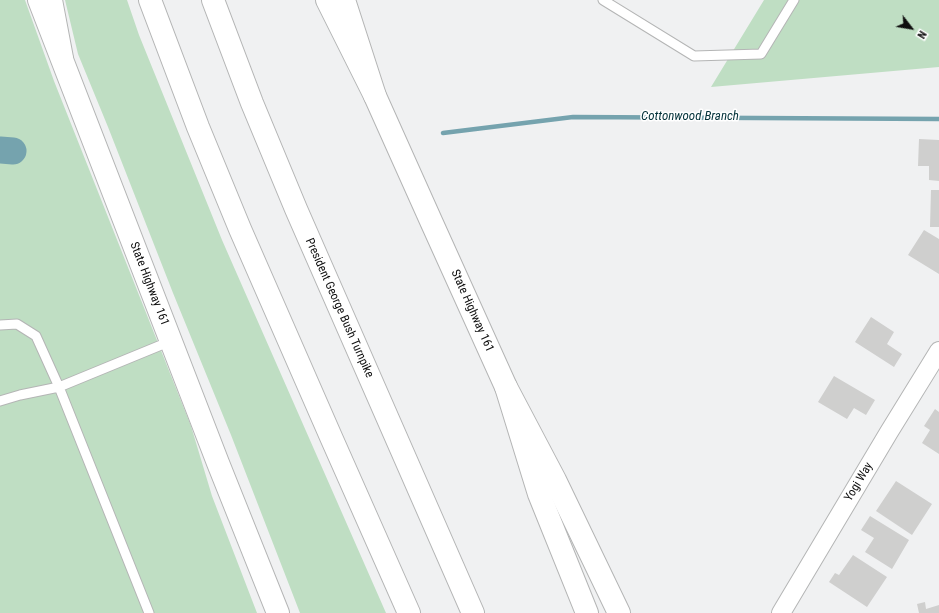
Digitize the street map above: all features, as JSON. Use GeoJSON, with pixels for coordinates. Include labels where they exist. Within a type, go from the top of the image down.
{"type":"FeatureCollection","features":[{"type":"Feature","properties":{"kind":"main road","name":"State Highway 161"},"geometry":{"type":"LineString","coordinates":[[39,0],[278,613]]}},
{"type":"Feature","properties":{"kind":"main road"},"geometry":{"type":"LineString","coordinates":[[51,0],[62,58]]}},
{"type":"Feature","properties":{"kind":"main road"},"geometry":{"type":"LineString","coordinates":[[150,0],[195,119],[240,229],[409,613]]}},
{"type":"Feature","properties":{"kind":"main road","name":"President George Bush Turnpike"},"geometry":{"type":"LineString","coordinates":[[213,0],[252,103],[296,209],[473,613]]}},
{"type":"Feature","properties":{"kind":"main road"},"geometry":{"type":"LineString","coordinates":[[327,0],[375,96]]}},
{"type":"Feature","properties":{"kind":"main road","name":"State Highway 161"},"geometry":{"type":"LineString","coordinates":[[344,0],[375,96],[506,387],[556,480],[619,613]]}},
{"type":"Feature","properties":{"kind":"main road"},"geometry":{"type":"LineString","coordinates":[[506,387],[539,494],[587,613]]}},
{"type":"Feature","properties":{"kind":"street","name":"Yogi Way"},"geometry":{"type":"LineString","coordinates":[[781,613],[939,351]]}},
{"type":"Feature","properties":{"kind":"lane"},"geometry":{"type":"LineString","coordinates":[[603,0],[694,56],[761,54],[794,0]]}},
{"type":"Feature","properties":{"kind":"lane"},"geometry":{"type":"LineString","coordinates":[[0,325],[16,324],[36,336],[60,387],[149,613]]}},
{"type":"Feature","properties":{"kind":"lane"},"geometry":{"type":"LineString","coordinates":[[0,401],[20,394],[60,387],[171,341]]}},
{"type":"Feature","properties":{"kind":"green space"},"geometry":{"type":"Polygon","coordinates":[[[0,0],[25,0],[54,81],[191,426],[212,496],[257,613],[0,613],[0,0]]]}},
{"type":"Feature","properties":{"kind":"green space"},"geometry":{"type":"Polygon","coordinates":[[[65,0],[127,0],[139,35],[222,240],[386,613],[300,613],[231,435],[78,54],[65,0]]]}},
{"type":"Feature","properties":{"kind":"green space"},"geometry":{"type":"Polygon","coordinates":[[[764,0],[939,0],[939,67],[711,87],[764,0]]]}},
{"type":"Feature","properties":{"kind":"building"},"geometry":{"type":"Polygon","coordinates":[[[919,139],[939,140],[939,181],[929,180],[929,166],[918,166],[919,139]]]}},
{"type":"Feature","properties":{"kind":"building"},"geometry":{"type":"Polygon","coordinates":[[[931,190],[939,190],[939,227],[930,227],[931,190]]]}},
{"type":"Feature","properties":{"kind":"building"},"geometry":{"type":"Polygon","coordinates":[[[924,230],[939,239],[939,274],[908,255],[924,230]]]}},
{"type":"Feature","properties":{"kind":"building"},"geometry":{"type":"Polygon","coordinates":[[[871,317],[894,332],[887,344],[902,354],[894,367],[855,342],[871,317]]]}},
{"type":"Feature","properties":{"kind":"building"},"geometry":{"type":"Polygon","coordinates":[[[834,376],[875,400],[866,415],[854,408],[847,419],[818,402],[834,376]]]}},
{"type":"Feature","properties":{"kind":"building"},"geometry":{"type":"Polygon","coordinates":[[[935,409],[939,412],[939,454],[922,443],[930,430],[924,426],[935,409]]]}},
{"type":"Feature","properties":{"kind":"building"},"geometry":{"type":"Polygon","coordinates":[[[896,481],[932,504],[912,535],[876,511],[896,481]]]}},
{"type":"Feature","properties":{"kind":"building"},"geometry":{"type":"Polygon","coordinates":[[[870,516],[909,540],[892,569],[865,552],[874,538],[861,530],[870,516]]]}},
{"type":"Feature","properties":{"kind":"building"},"geometry":{"type":"Polygon","coordinates":[[[853,555],[887,577],[867,607],[829,582],[835,573],[839,575],[853,555]]]}},
{"type":"Feature","properties":{"kind":"building"},"geometry":{"type":"Polygon","coordinates":[[[925,602],[926,609],[939,605],[939,613],[919,613],[917,604],[925,602]]]}},
{"type":"Feature","properties":{"kind":"waterway","name":"Cottonwood Branch"},"geometry":{"type":"LineString","coordinates":[[443,133],[573,117],[939,119]]}},
{"type":"Feature","properties":{"kind":"waterway","name":"Cottonwood Branch"},"geometry":{"type":"LineString","coordinates":[[0,150],[13,151]]}}]}
